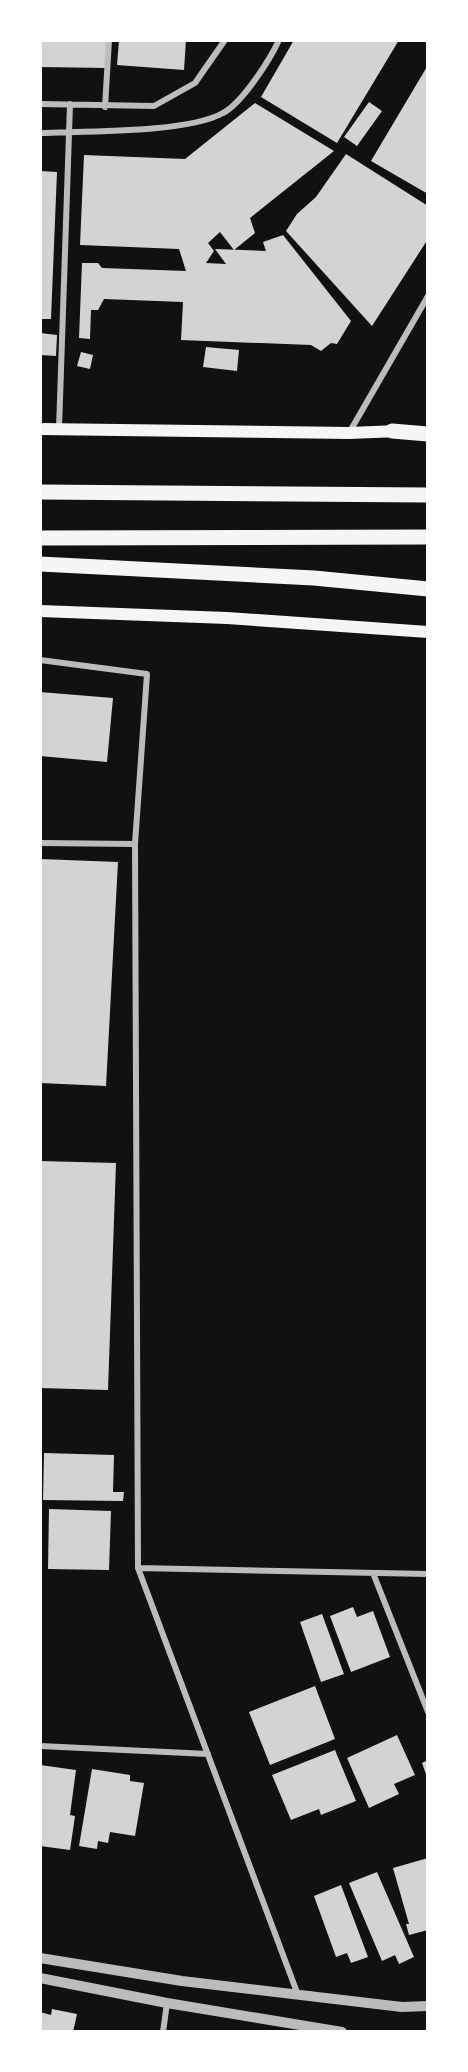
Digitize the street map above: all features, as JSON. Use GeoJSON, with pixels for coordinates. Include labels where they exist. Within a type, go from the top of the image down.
{"type":"FeatureCollection","features":[{"type":"Feature","properties":{"kind":"highway"},"geometry":{"type":"LineString","coordinates":[[392,431],[428,432]]}},
{"type":"Feature","properties":{"kind":"highway"},"geometry":{"type":"LineString","coordinates":[[40,492],[428,495]]}},
{"type":"Feature","properties":{"kind":"highway"},"geometry":{"type":"LineString","coordinates":[[40,538],[428,537]]}},
{"type":"Feature","properties":{"kind":"highway"},"geometry":{"type":"LineString","coordinates":[[40,564],[314,578],[428,589]]}},
{"type":"Feature","properties":{"kind":"main road"},"geometry":{"type":"LineString","coordinates":[[40,429],[349,433],[392,431]]}},
{"type":"Feature","properties":{"kind":"main road"},"geometry":{"type":"LineString","coordinates":[[40,610],[227,618],[428,632]]}},
{"type":"Feature","properties":{"kind":"street"},"geometry":{"type":"LineString","coordinates":[[105,106],[109,40]]}},
{"type":"Feature","properties":{"kind":"street"},"geometry":{"type":"LineString","coordinates":[[40,104],[154,106],[195,83],[225,40]]}},
{"type":"Feature","properties":{"kind":"street"},"geometry":{"type":"LineString","coordinates":[[40,133],[185,125],[224,113],[266,68],[279,40]]}},
{"type":"Feature","properties":{"kind":"street"},"geometry":{"type":"LineString","coordinates":[[59,430],[70,104]]}},
{"type":"Feature","properties":{"kind":"street"},"geometry":{"type":"LineString","coordinates":[[349,433],[428,296]]}},
{"type":"Feature","properties":{"kind":"street"},"geometry":{"type":"LineString","coordinates":[[40,660],[147,674],[135,844],[138,1568],[298,1995]]}},
{"type":"Feature","properties":{"kind":"street"},"geometry":{"type":"LineString","coordinates":[[40,843],[135,844]]}},
{"type":"Feature","properties":{"kind":"street"},"geometry":{"type":"LineString","coordinates":[[138,1568],[428,1574]]}},
{"type":"Feature","properties":{"kind":"street"},"geometry":{"type":"LineString","coordinates":[[373,1573],[428,1712]]}},
{"type":"Feature","properties":{"kind":"street"},"geometry":{"type":"LineString","coordinates":[[40,1746],[208,1754]]}},
{"type":"Feature","properties":{"kind":"street"},"geometry":{"type":"LineString","coordinates":[[40,1958],[182,1981],[402,2007],[428,2007]]}},
{"type":"Feature","properties":{"kind":"street"},"geometry":{"type":"LineString","coordinates":[[40,1978],[167,2003],[342,2031]]}},
{"type":"Feature","properties":{"kind":"street"},"geometry":{"type":"LineString","coordinates":[[163,2031],[167,2003]]}},
{"type":"Feature","properties":{"kind":"building"},"geometry":{"type":"Polygon","coordinates":[[[40,40],[108,40],[107,68],[40,67],[40,40]]]}},
{"type":"Feature","properties":{"kind":"building"},"geometry":{"type":"Polygon","coordinates":[[[119,40],[186,40],[184,70],[117,65],[119,40]]]}},
{"type":"Feature","properties":{"kind":"building"},"geometry":{"type":"Polygon","coordinates":[[[294,40],[399,40],[337,143],[261,97],[294,40]]]}},
{"type":"Feature","properties":{"kind":"building"},"geometry":{"type":"Polygon","coordinates":[[[428,65],[428,194],[371,161],[428,65]]]}},
{"type":"Feature","properties":{"kind":"building"},"geometry":{"type":"Polygon","coordinates":[[[369,102],[382,111],[357,146],[344,137],[369,102]]]}},
{"type":"Feature","properties":{"kind":"building"},"geometry":{"type":"Polygon","coordinates":[[[255,103],[334,151],[250,218],[255,233],[234,250],[266,251],[263,242],[283,235],[351,321],[337,344],[331,343],[321,351],[311,345],[181,340],[183,302],[104,299],[98,310],[91,310],[90,339],[79,338],[82,263],[98,263],[102,268],[186,271],[179,249],[80,245],[84,155],[185,159],[255,103]],[[220,232],[208,243],[214,251],[206,263],[226,264],[215,249],[234,250],[220,232]]]}},
{"type":"Feature","properties":{"kind":"building"},"geometry":{"type":"Polygon","coordinates":[[[346,154],[428,206],[428,239],[372,326],[286,231],[297,214],[316,197],[346,154]]]}},
{"type":"Feature","properties":{"kind":"building"},"geometry":{"type":"Polygon","coordinates":[[[40,171],[57,172],[51,319],[40,319],[40,171]]]}},
{"type":"Feature","properties":{"kind":"building"},"geometry":{"type":"Polygon","coordinates":[[[40,333],[57,335],[56,356],[40,355],[40,333]]]}},
{"type":"Feature","properties":{"kind":"building"},"geometry":{"type":"Polygon","coordinates":[[[206,347],[239,350],[237,371],[203,367],[206,347]]]}},
{"type":"Feature","properties":{"kind":"building"},"geometry":{"type":"Polygon","coordinates":[[[81,352],[93,355],[90,369],[77,366],[81,352]]]}},
{"type":"Feature","properties":{"kind":"building"},"geometry":{"type":"Polygon","coordinates":[[[40,692],[113,698],[107,762],[40,756],[40,692]]]}},
{"type":"Feature","properties":{"kind":"building"},"geometry":{"type":"Polygon","coordinates":[[[40,859],[118,862],[106,1086],[40,1083],[40,859]]]}},
{"type":"Feature","properties":{"kind":"building"},"geometry":{"type":"Polygon","coordinates":[[[40,1161],[116,1163],[108,1390],[40,1388],[40,1161]]]}},
{"type":"Feature","properties":{"kind":"building"},"geometry":{"type":"Polygon","coordinates":[[[44,1453],[114,1455],[113,1492],[124,1492],[123,1501],[43,1500],[44,1453]]]}},
{"type":"Feature","properties":{"kind":"building"},"geometry":{"type":"Polygon","coordinates":[[[49,1509],[111,1511],[109,1570],[48,1569],[49,1509]]]}},
{"type":"Feature","properties":{"kind":"building"},"geometry":{"type":"Polygon","coordinates":[[[353,1607],[357,1617],[373,1611],[390,1657],[351,1672],[330,1616],[353,1607]]]}},
{"type":"Feature","properties":{"kind":"building"},"geometry":{"type":"Polygon","coordinates":[[[322,1614],[344,1674],[321,1682],[300,1622],[322,1614]]]}},
{"type":"Feature","properties":{"kind":"building"},"geometry":{"type":"Polygon","coordinates":[[[315,1686],[335,1739],[270,1765],[249,1712],[315,1686]]]}},
{"type":"Feature","properties":{"kind":"building"},"geometry":{"type":"Polygon","coordinates":[[[397,1735],[415,1775],[394,1784],[399,1794],[369,1808],[347,1758],[397,1735]]]}},
{"type":"Feature","properties":{"kind":"building"},"geometry":{"type":"Polygon","coordinates":[[[335,1750],[356,1801],[321,1815],[319,1809],[291,1820],[272,1775],[335,1750]]]}},
{"type":"Feature","properties":{"kind":"building"},"geometry":{"type":"Polygon","coordinates":[[[428,1760],[428,1777],[427,1777],[422,1763],[428,1760]]]}},
{"type":"Feature","properties":{"kind":"building"},"geometry":{"type":"Polygon","coordinates":[[[40,1765],[76,1770],[70,1815],[75,1816],[70,1850],[40,1846],[40,1765]]]}},
{"type":"Feature","properties":{"kind":"building"},"geometry":{"type":"Polygon","coordinates":[[[92,1769],[130,1775],[130,1781],[144,1783],[135,1836],[110,1832],[108,1843],[98,1841],[97,1849],[79,1846],[92,1769]]]}},
{"type":"Feature","properties":{"kind":"building"},"geometry":{"type":"Polygon","coordinates":[[[428,1858],[428,1930],[409,1935],[406,1924],[409,1924],[393,1868],[428,1858]]]}},
{"type":"Feature","properties":{"kind":"building"},"geometry":{"type":"Polygon","coordinates":[[[377,1872],[414,1957],[399,1964],[395,1955],[382,1961],[349,1883],[377,1872]]]}},
{"type":"Feature","properties":{"kind":"building"},"geometry":{"type":"Polygon","coordinates":[[[341,1885],[368,1957],[351,1963],[347,1953],[336,1957],[314,1896],[341,1885]]]}},
{"type":"Feature","properties":{"kind":"building"},"geometry":{"type":"Polygon","coordinates":[[[52,2009],[77,2014],[73,2032],[40,2032],[40,2012],[51,2015],[52,2009]]]}}]}
